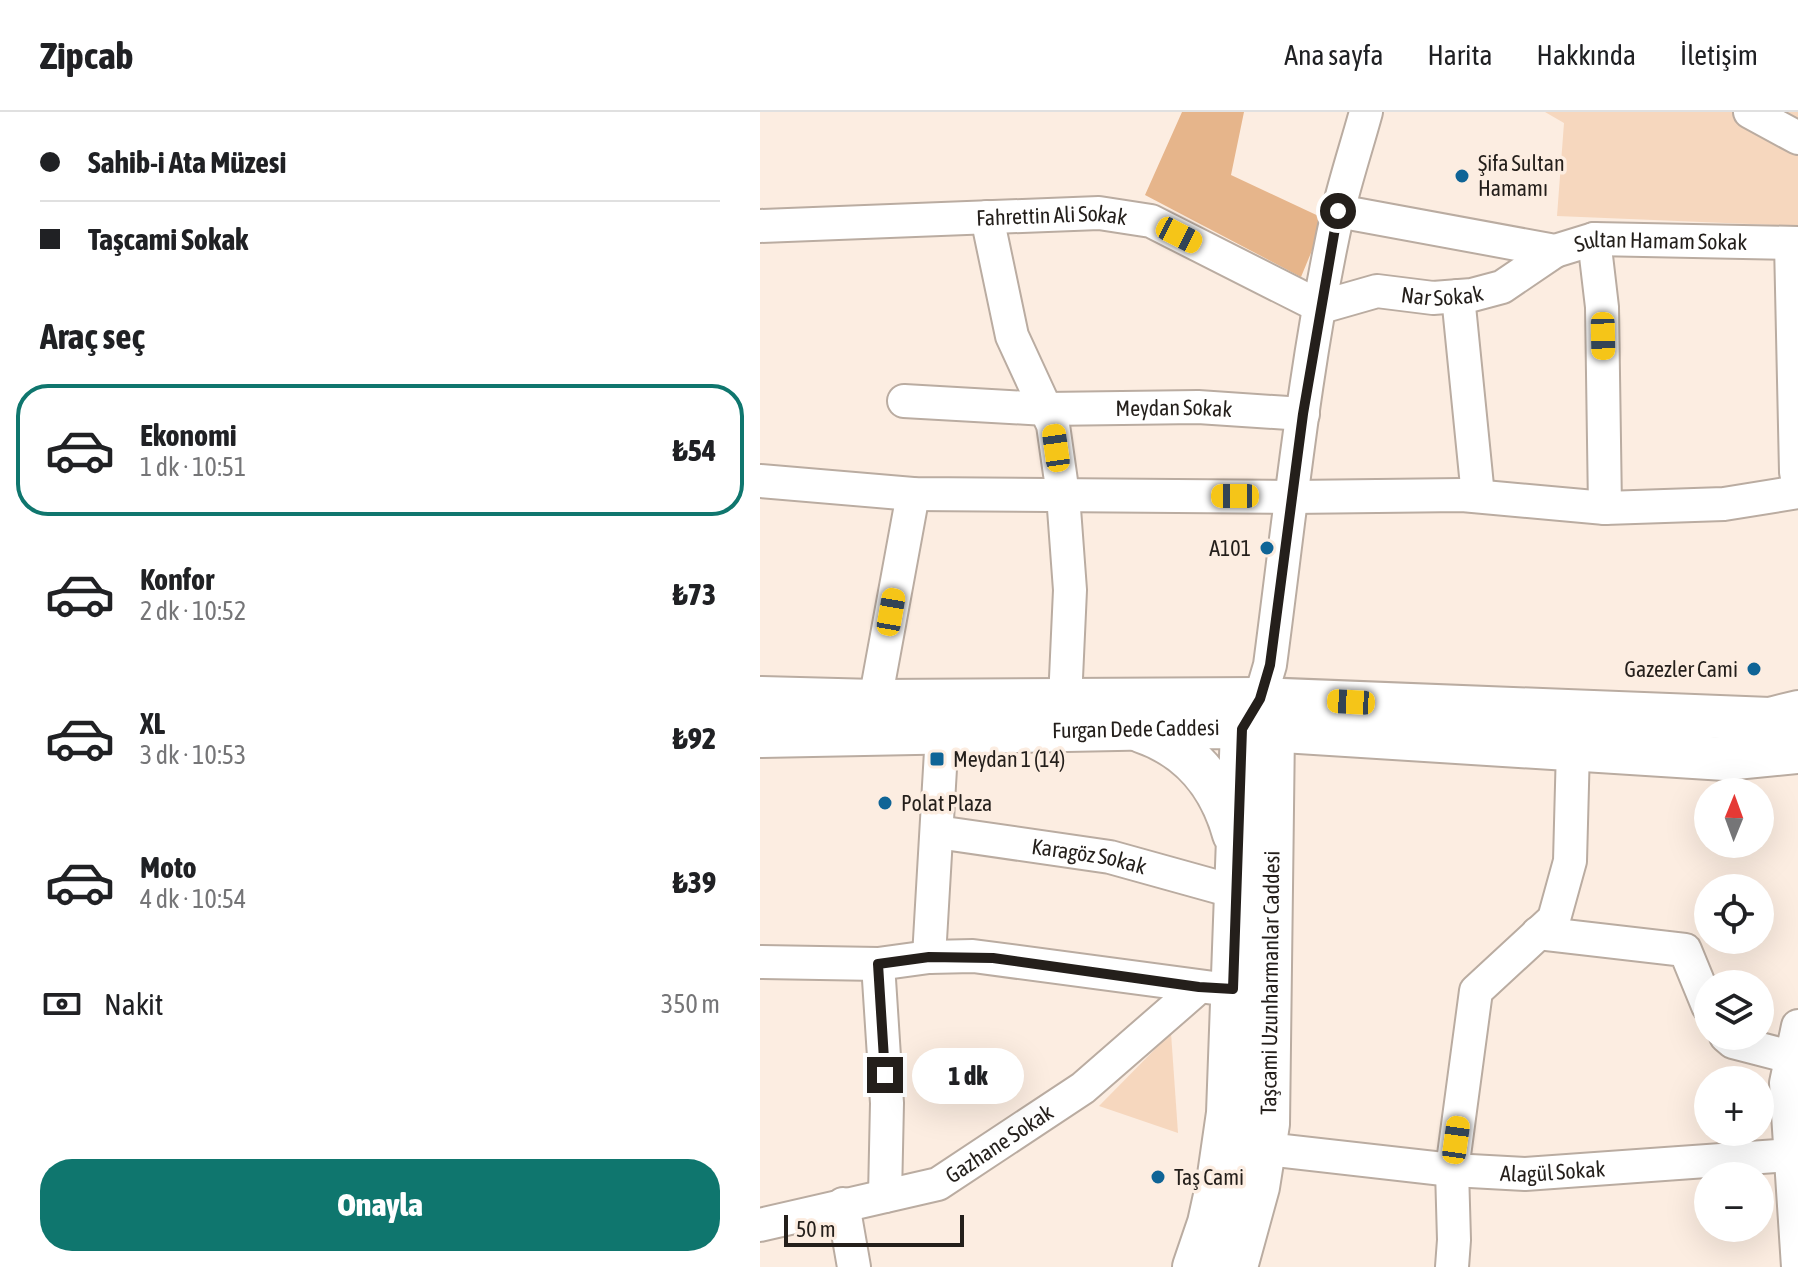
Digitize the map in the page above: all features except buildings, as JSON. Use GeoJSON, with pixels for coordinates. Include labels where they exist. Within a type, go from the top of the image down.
{"type":"FeatureCollection","features":[{"type":"Feature","properties":{"kind":"main road","name":"Furgan Dede Caddesi"},"geometry":{"type":"LineString","coordinates":[[760,698],[1065,700],[1573,748],[1725,759],[1798,752]]}},
{"type":"Feature","properties":{"kind":"main road","name":"Furgan Dede Caddesi"},"geometry":{"type":"LineString","coordinates":[[760,736],[1137,729],[1259,719],[1770,719],[1798,712]]}},
{"type":"Feature","properties":{"kind":"main road","name":"Taşcami Uzunharmanlar Caddesi"},"geometry":{"type":"LineString","coordinates":[[1194,1267],[1209,1223],[1225,1142],[1216,988],[1236,892],[1238,848],[1259,719]]}},
{"type":"Feature","properties":{"kind":"main road","name":"Taşcami Uzunharmanlar Caddesi"},"geometry":{"type":"LineString","coordinates":[[1236,1267],[1266,1149],[1259,719]]}},
{"type":"Feature","properties":{"kind":"main road"},"geometry":{"type":"LineString","coordinates":[[1137,729],[1174,745],[1201,769],[1225,805],[1238,848]]}},
{"type":"Feature","properties":{"kind":"street","name":"Taşcami Uzunharmanlar Caddesi"},"geometry":{"type":"LineString","coordinates":[[1259,719],[1270,665],[1303,414],[1321,307],[1338,211],[1366,112]]}},
{"type":"Feature","properties":{"kind":"street"},"geometry":{"type":"LineString","coordinates":[[1750,112],[1798,138]]}},
{"type":"Feature","properties":{"kind":"street","name":"Sultan Hamam Sokak"},"geometry":{"type":"LineString","coordinates":[[1338,211],[1555,251],[1594,239],[1795,243]]}},
{"type":"Feature","properties":{"kind":"street","name":"Fahrettin Ali Sokak"},"geometry":{"type":"LineString","coordinates":[[760,226],[1099,213],[1151,221],[1321,307]]}},
{"type":"Feature","properties":{"kind":"street"},"geometry":{"type":"LineString","coordinates":[[987,217],[1012,336],[1053,425],[1063,495],[1070,590],[1065,700]]}},
{"type":"Feature","properties":{"kind":"street"},"geometry":{"type":"LineString","coordinates":[[1594,239],[1602,307],[1605,508]]}},
{"type":"Feature","properties":{"kind":"street"},"geometry":{"type":"LineString","coordinates":[[1795,243],[1798,483]]}},
{"type":"Feature","properties":{"kind":"street","name":"Nar Sokak"},"geometry":{"type":"LineString","coordinates":[[1321,307],[1377,291],[1433,298],[1502,287],[1555,251]]}},
{"type":"Feature","properties":{"kind":"street"},"geometry":{"type":"LineString","coordinates":[[1458,296],[1478,496]]}},
{"type":"Feature","properties":{"kind":"street","name":"Meydan Sokak"},"geometry":{"type":"LineString","coordinates":[[904,401],[1046,409],[1198,407],[1303,414]]}},
{"type":"Feature","properties":{"kind":"street"},"geometry":{"type":"LineString","coordinates":[[760,481],[913,494],[1478,496],[1605,508],[1724,504],[1798,492]]}},
{"type":"Feature","properties":{"kind":"street"},"geometry":{"type":"LineString","coordinates":[[875,701],[913,494]]}},
{"type":"Feature","properties":{"kind":"street"},"geometry":{"type":"LineString","coordinates":[[929,957],[942,734]]}},
{"type":"Feature","properties":{"kind":"street"},"geometry":{"type":"LineString","coordinates":[[1452,1267],[1452,1170],[1476,991],[1554,919],[1570,861],[1573,748]]}},
{"type":"Feature","properties":{"kind":"street","name":"Karagöz Sokak"},"geometry":{"type":"LineString","coordinates":[[937,832],[1110,857],[1236,892]]}},
{"type":"Feature","properties":{"kind":"street"},"geometry":{"type":"LineString","coordinates":[[1538,933],[1685,950],[1694,972]]}},
{"type":"Feature","properties":{"kind":"street"},"geometry":{"type":"LineString","coordinates":[[760,962],[878,964],[929,957],[973,956],[1216,988]]}},
{"type":"Feature","properties":{"kind":"street"},"geometry":{"type":"LineString","coordinates":[[878,964],[887,1103],[885,1196]]}},
{"type":"Feature","properties":{"kind":"street","name":"Gazhane Sokak"},"geometry":{"type":"LineString","coordinates":[[760,1225],[938,1184],[1057,1107],[1216,988]]}},
{"type":"Feature","properties":{"kind":"street"},"geometry":{"type":"LineString","coordinates":[[1798,1026],[1786,1083],[1798,1267]]}},
{"type":"Feature","properties":{"kind":"street"},"geometry":{"type":"LineString","coordinates":[[1764,1050],[1791,1057]]}},
{"type":"Feature","properties":{"kind":"street","name":"Alagül Sokak"},"geometry":{"type":"LineString","coordinates":[[1266,1149],[1452,1170],[1525,1174],[1790,1155]]}},
{"type":"Feature","properties":{"kind":"street"},"geometry":{"type":"LineString","coordinates":[[843,1204],[854,1267]]}},
{"type":"Feature","properties":{"kind":"shaded area"},"geometry":{"type":"Polygon","coordinates":[[[1182,112],[1244,112],[1231,175],[1325,219],[1301,277],[1145,195],[1182,112]]]}},
{"type":"Feature","properties":{"kind":"shaded area"},"geometry":{"type":"Polygon","coordinates":[[[1545,112],[1798,112],[1798,226],[1557,216],[1564,123],[1545,112]]]}},
{"type":"Feature","properties":{"kind":"shaded area"},"geometry":{"type":"Polygon","coordinates":[[[1171,1033],[1178,1133],[1099,1106],[1171,1033]]]}},
{"type":"Feature","properties":{"kind":"place","name":"Şifa Sultan Hamamı"},"geometry":{"type":"Point","coordinates":[1462,176]}},
{"type":"Feature","properties":{"kind":"place","name":"A101"},"geometry":{"type":"Point","coordinates":[1267,548]}},
{"type":"Feature","properties":{"kind":"place","name":"Gazezler Cami"},"geometry":{"type":"Point","coordinates":[1754,669]}},
{"type":"Feature","properties":{"kind":"place","name":"Meydan 1 (14)"},"geometry":{"type":"Point","coordinates":[937,759]}},
{"type":"Feature","properties":{"kind":"place","name":"Polat Plaza"},"geometry":{"type":"Point","coordinates":[885,803]}},
{"type":"Feature","properties":{"kind":"place","name":"Taş Cami"},"geometry":{"type":"Point","coordinates":[1158,1177]}},
{"type":"Feature","properties":{"kind":"route"},"geometry":{"type":"LineString","coordinates":[[885,1075],[878,964],[929,957],[973,956],[1233,989],[1242,729],[1260,699],[1270,665],[1303,414],[1338,211]]}}]}
